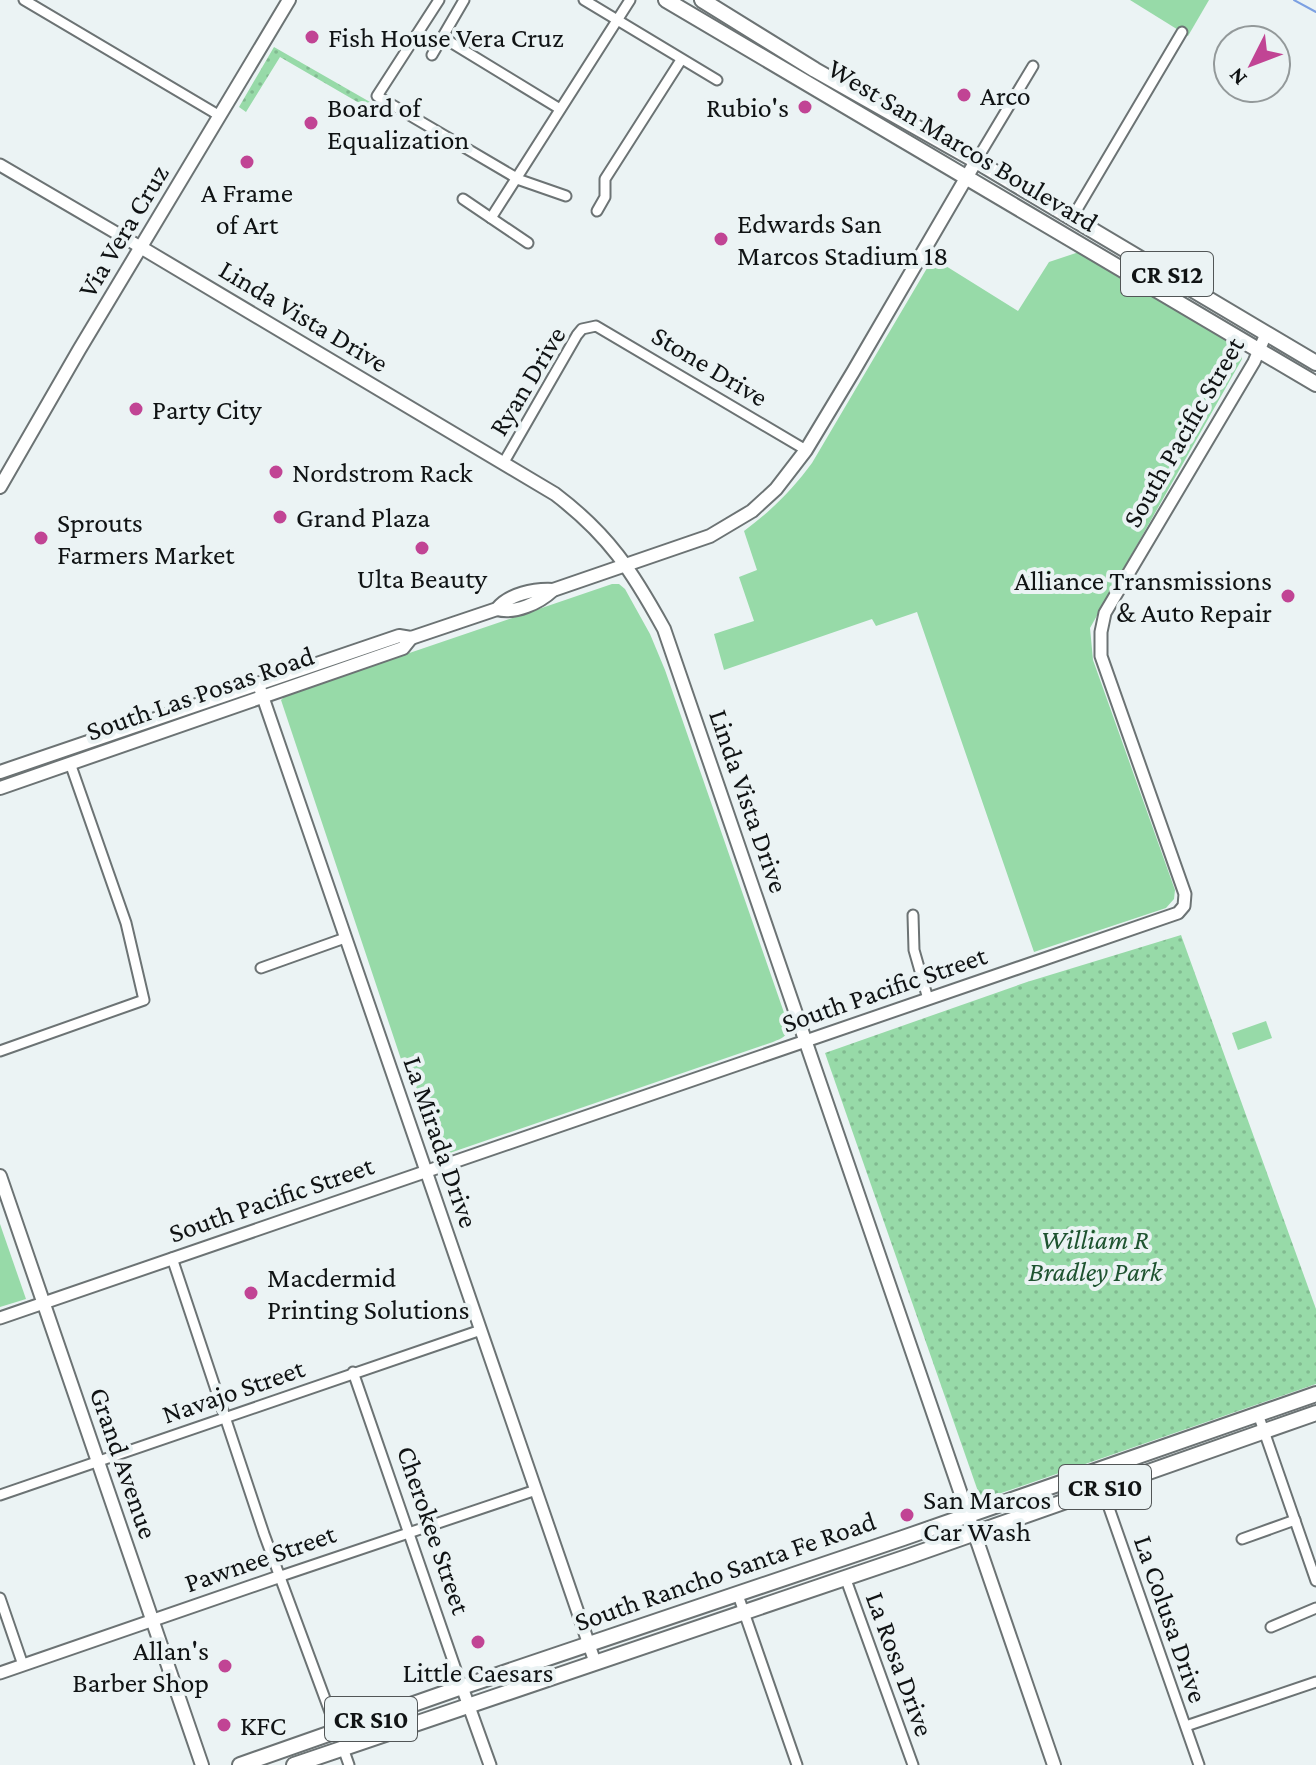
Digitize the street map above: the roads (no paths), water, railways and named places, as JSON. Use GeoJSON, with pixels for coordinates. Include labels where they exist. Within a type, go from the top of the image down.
{"type":"FeatureCollection","features":[{"type":"Feature","properties":{"kind":"main road","name":"Via Vera Cruz"},"geometry":{"type":"LineString","coordinates":[[0,487],[289,0]]}},
{"type":"Feature","properties":{"kind":"main road","name":"West San Marcos Boulevard"},"geometry":{"type":"LineString","coordinates":[[666,0],[1316,384]]}},
{"type":"Feature","properties":{"kind":"main road","name":"West San Marcos Boulevard"},"geometry":{"type":"LineString","coordinates":[[702,0],[1316,363]]}},
{"type":"Feature","properties":{"kind":"main road"},"geometry":{"type":"LineString","coordinates":[[784,70],[794,66],[837,92],[866,99]]}},
{"type":"Feature","properties":{"kind":"main road","name":"South Las Posas Road"},"geometry":{"type":"LineString","coordinates":[[0,772],[399,636],[411,638],[497,609],[503,602],[538,589],[553,590],[689,544],[729,526],[752,511],[776,489],[806,450],[976,161]]}},
{"type":"Feature","properties":{"kind":"main road","name":"Linda Vista Drive"},"geometry":{"type":"LineString","coordinates":[[142,248],[504,462],[584,516],[627,564],[664,629],[1054,1765]]}},
{"type":"Feature","properties":{"kind":"main road","name":"South Las Posas Road"},"geometry":{"type":"LineString","coordinates":[[0,788],[403,648],[411,638]]}},
{"type":"Feature","properties":{"kind":"main road","name":"Grand Avenue"},"geometry":{"type":"LineString","coordinates":[[0,1176],[202,1765]]}},
{"type":"Feature","properties":{"kind":"main road","name":"South Rancho Santa Fe Road"},"geometry":{"type":"LineString","coordinates":[[240,1765],[1316,1394]]}},
{"type":"Feature","properties":{"kind":"main road","name":"South Rancho Santa Fe Road"},"geometry":{"type":"LineString","coordinates":[[294,1765],[1316,1413]]}},
{"type":"Feature","properties":{"kind":"street"},"geometry":{"type":"LineString","coordinates":[[24,0],[220,116]]}},
{"type":"Feature","properties":{"kind":"street"},"geometry":{"type":"LineString","coordinates":[[439,0],[377,96],[516,178],[566,196]]}},
{"type":"Feature","properties":{"kind":"street"},"geometry":{"type":"LineString","coordinates":[[432,55],[464,0]]}},
{"type":"Feature","properties":{"kind":"street"},"geometry":{"type":"LineString","coordinates":[[584,0],[717,80]]}},
{"type":"Feature","properties":{"kind":"street"},"geometry":{"type":"LineString","coordinates":[[491,218],[630,0]]}},
{"type":"Feature","properties":{"kind":"street"},"geometry":{"type":"LineString","coordinates":[[1072,218],[1182,32]]}},
{"type":"Feature","properties":{"kind":"street"},"geometry":{"type":"LineString","coordinates":[[442,37],[560,109]]}},
{"type":"Feature","properties":{"kind":"street"},"geometry":{"type":"LineString","coordinates":[[597,211],[605,197],[605,179],[681,60]]}},
{"type":"Feature","properties":{"kind":"street"},"geometry":{"type":"LineString","coordinates":[[976,161],[1033,66]]}},
{"type":"Feature","properties":{"kind":"street","name":"Linda Vista Drive"},"geometry":{"type":"LineString","coordinates":[[0,165],[142,248]]}},
{"type":"Feature","properties":{"kind":"street"},"geometry":{"type":"LineString","coordinates":[[463,199],[528,243]]}},
{"type":"Feature","properties":{"kind":"street","name":"Stone Drive"},"geometry":{"type":"LineString","coordinates":[[589,326],[603,328],[806,450]]}},
{"type":"Feature","properties":{"kind":"street","name":"Ryan Drive"},"geometry":{"type":"LineString","coordinates":[[504,462],[577,335],[589,326]]}},
{"type":"Feature","properties":{"kind":"street","name":"South Pacific Street"},"geometry":{"type":"LineString","coordinates":[[0,1318],[1172,917],[1184,906],[1185,894],[1101,656],[1101,632],[1105,613],[1266,334]]}},
{"type":"Feature","properties":{"kind":"street","name":"La Mirada Drive"},"geometry":{"type":"LineString","coordinates":[[258,683],[595,1662]]}},
{"type":"Feature","properties":{"kind":"street"},"geometry":{"type":"LineString","coordinates":[[0,1051],[144,1000],[126,923],[70,763]]}},
{"type":"Feature","properties":{"kind":"street"},"geometry":{"type":"LineString","coordinates":[[913,915],[914,950],[928,999]]}},
{"type":"Feature","properties":{"kind":"street"},"geometry":{"type":"LineString","coordinates":[[261,968],[345,938]]}},
{"type":"Feature","properties":{"kind":"street"},"geometry":{"type":"LineString","coordinates":[[172,1258],[264,1534],[337,1731]]}},
{"type":"Feature","properties":{"kind":"street","name":"Navajo Street"},"geometry":{"type":"LineString","coordinates":[[0,1495],[481,1330]]}},
{"type":"Feature","properties":{"kind":"street","name":"Cherokee Street"},"geometry":{"type":"LineString","coordinates":[[353,1372],[490,1765]]}},
{"type":"Feature","properties":{"kind":"street"},"geometry":{"type":"LineString","coordinates":[[1258,1414],[1316,1581]]}},
{"type":"Feature","properties":{"kind":"street","name":"La Colusa Drive"},"geometry":{"type":"LineString","coordinates":[[1102,1488],[1199,1765]]}},
{"type":"Feature","properties":{"kind":"street","name":"Pawnee Street"},"geometry":{"type":"LineString","coordinates":[[0,1673],[536,1490]]}},
{"type":"Feature","properties":{"kind":"street"},"geometry":{"type":"LineString","coordinates":[[1242,1539],[1295,1520]]}},
{"type":"Feature","properties":{"kind":"street","name":"La Rosa Drive"},"geometry":{"type":"LineString","coordinates":[[845,1577],[913,1765]]}},
{"type":"Feature","properties":{"kind":"street"},"geometry":{"type":"LineString","coordinates":[[738,1595],[797,1765]]}},
{"type":"Feature","properties":{"kind":"street"},"geometry":{"type":"LineString","coordinates":[[0,1598],[23,1665]]}},
{"type":"Feature","properties":{"kind":"street"},"geometry":{"type":"LineString","coordinates":[[1271,1627],[1316,1608]]}},
{"type":"Feature","properties":{"kind":"street"},"geometry":{"type":"LineString","coordinates":[[1186,1726],[1316,1682]]}},
{"type":"Feature","properties":{"kind":"street"},"geometry":{"type":"LineString","coordinates":[[343,1748],[349,1765]]}},
{"type":"Feature","properties":{"kind":"waterway"},"geometry":{"type":"LineString","coordinates":[[1294,0],[1316,12]]}},
{"type":"Feature","properties":{"kind":"place","name":"Fish House Vera Cruz"},"geometry":{"type":"Point","coordinates":[312,37]}},
{"type":"Feature","properties":{"kind":"place","name":"Arco"},"geometry":{"type":"Point","coordinates":[964,95]}},
{"type":"Feature","properties":{"kind":"place","name":"Rubio's"},"geometry":{"type":"Point","coordinates":[805,107]}},
{"type":"Feature","properties":{"kind":"place","name":"Board of Equalization"},"geometry":{"type":"Point","coordinates":[311,123]}},
{"type":"Feature","properties":{"kind":"place","name":"A Frame of Art"},"geometry":{"type":"Point","coordinates":[247,162]}},
{"type":"Feature","properties":{"kind":"place","name":"Edwards San Marcos Stadium 18"},"geometry":{"type":"Point","coordinates":[721,239]}},
{"type":"Feature","properties":{"kind":"place","name":"Party City"},"geometry":{"type":"Point","coordinates":[136,409]}},
{"type":"Feature","properties":{"kind":"place","name":"Nordstrom Rack"},"geometry":{"type":"Point","coordinates":[276,472]}},
{"type":"Feature","properties":{"kind":"place","name":"Grand Plaza"},"geometry":{"type":"Point","coordinates":[280,517]}},
{"type":"Feature","properties":{"kind":"place","name":"Sprouts Farmers Market"},"geometry":{"type":"Point","coordinates":[41,538]}},
{"type":"Feature","properties":{"kind":"place","name":"Ulta Beauty"},"geometry":{"type":"Point","coordinates":[422,548]}},
{"type":"Feature","properties":{"kind":"place","name":"Alliance Transmissions & Auto Repair"},"geometry":{"type":"Point","coordinates":[1288,596]}},
{"type":"Feature","properties":{"kind":"place","name":"Macdermid Printing Solutions"},"geometry":{"type":"Point","coordinates":[251,1293]}},
{"type":"Feature","properties":{"kind":"place","name":"San Marcos Car Wash"},"geometry":{"type":"Point","coordinates":[907,1515]}},
{"type":"Feature","properties":{"kind":"place","name":"Little Caesars"},"geometry":{"type":"Point","coordinates":[478,1642]}},
{"type":"Feature","properties":{"kind":"place","name":"Allan's Barber Shop"},"geometry":{"type":"Point","coordinates":[225,1666]}},
{"type":"Feature","properties":{"kind":"place","name":"KFC"},"geometry":{"type":"Point","coordinates":[224,1725]}},
{"type":"Feature","properties":{"kind":"park label","name":"William R Bradley Park"},"geometry":{"type":"Point","coordinates":[1095,1255]}}]}
